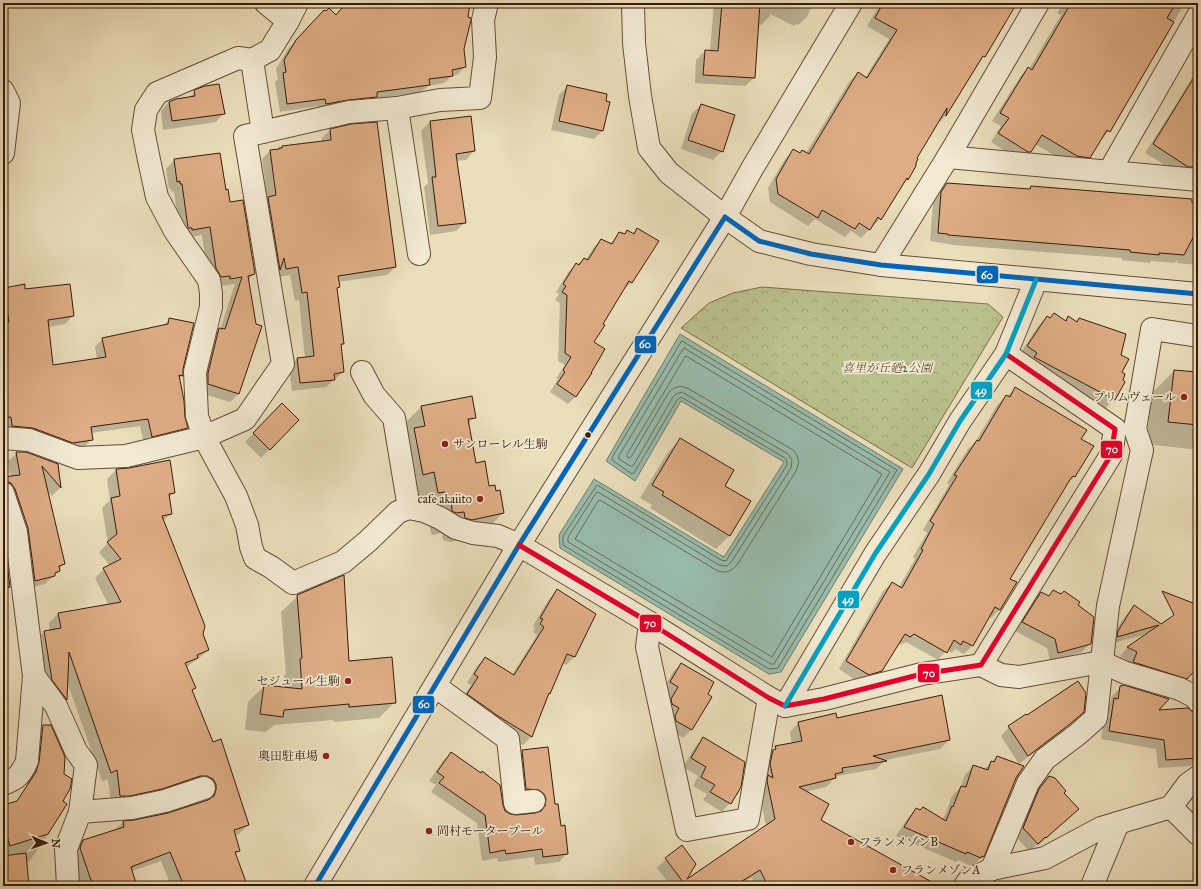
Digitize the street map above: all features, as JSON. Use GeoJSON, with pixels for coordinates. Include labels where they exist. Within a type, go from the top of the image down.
{"type":"FeatureCollection","features":[{"type":"Feature","properties":{"kind":"street"},"geometry":{"type":"LineString","coordinates":[[266,3],[292,12],[270,50],[252,60],[238,58],[157,93],[146,110],[143,130],[157,196],[175,232],[209,280],[211,307],[195,372],[197,416],[204,437],[236,496],[255,558],[271,567],[293,584],[343,562],[368,541],[398,512],[409,508],[424,511],[440,518],[456,528],[473,533],[498,536],[519,545],[650,623],[777,702],[824,699],[922,674],[981,665],[1001,675],[1019,677],[1101,662],[1126,673],[1180,689],[1195,697],[1198,701]]}},
{"type":"Feature","properties":{"kind":"street"},"geometry":{"type":"LineString","coordinates":[[3,438],[29,440],[78,458],[126,456],[204,437],[245,419],[283,364],[245,136],[350,112],[397,108],[440,100],[480,98],[486,57],[483,20],[487,3]]}},
{"type":"Feature","properties":{"kind":"street"},"geometry":{"type":"LineString","coordinates":[[633,3],[634,43],[640,96],[649,148],[669,173],[725,217],[760,241],[811,254],[881,265],[1198,294]]}},
{"type":"Feature","properties":{"kind":"street"},"geometry":{"type":"LineString","coordinates":[[315,886],[519,545],[725,217],[753,167],[851,3]]}},
{"type":"Feature","properties":{"kind":"street"},"geometry":{"type":"LineString","coordinates":[[881,265],[948,157],[1038,3]]}},
{"type":"Feature","properties":{"kind":"street"},"geometry":{"type":"LineString","coordinates":[[1109,172],[1198,16]]}},
{"type":"Feature","properties":{"kind":"street"},"geometry":{"type":"LineString","coordinates":[[252,60],[263,132]]}},
{"type":"Feature","properties":{"kind":"street"},"geometry":{"type":"LineString","coordinates":[[3,91],[9,103],[3,153]]}},
{"type":"Feature","properties":{"kind":"street"},"geometry":{"type":"LineString","coordinates":[[397,108],[419,254]]}},
{"type":"Feature","properties":{"kind":"street"},"geometry":{"type":"LineString","coordinates":[[948,157],[1198,180]]}},
{"type":"Feature","properties":{"kind":"street"},"geometry":{"type":"LineString","coordinates":[[650,623],[647,647],[686,830],[748,819],[777,702],[929,474],[960,422],[1006,354],[1036,280]]}},
{"type":"Feature","properties":{"kind":"street"},"geometry":{"type":"LineString","coordinates":[[981,665],[1111,456],[1125,429],[1152,329],[1198,336]]}},
{"type":"Feature","properties":{"kind":"street"},"geometry":{"type":"LineString","coordinates":[[992,869],[1028,783],[1045,759],[1096,718],[1108,606],[1142,450],[1125,429],[1006,354]]}},
{"type":"Feature","properties":{"kind":"street"},"geometry":{"type":"LineString","coordinates":[[362,372],[374,395],[394,418],[409,508]]}},
{"type":"Feature","properties":{"kind":"street"},"geometry":{"type":"LineString","coordinates":[[3,494],[16,532],[34,676],[27,761],[23,771],[15,780],[3,784]]}},
{"type":"Feature","properties":{"kind":"street"},"geometry":{"type":"LineString","coordinates":[[34,676],[56,706],[76,751],[86,765],[80,812],[66,849],[68,886]]}},
{"type":"Feature","properties":{"kind":"street"},"geometry":{"type":"LineString","coordinates":[[435,686],[508,739],[514,803],[534,801]]}},
{"type":"Feature","properties":{"kind":"street"},"geometry":{"type":"LineString","coordinates":[[965,886],[969,880],[992,869],[1045,858],[1101,828],[1171,807],[1188,784],[1198,777]]}},
{"type":"Feature","properties":{"kind":"street"},"geometry":{"type":"LineString","coordinates":[[80,812],[132,808],[165,801],[204,788]]}},
{"type":"Feature","properties":{"kind":"street"},"geometry":{"type":"LineString","coordinates":[[1171,807],[1198,834]]}},
{"type":"Feature","properties":{"kind":"street"},"geometry":{"type":"LineString","coordinates":[[1092,886],[1118,823]]}},
{"type":"Feature","properties":{"kind":"green space","name":"喜里が丘廼2公園"},"geometry":{"type":"Polygon","coordinates":[[[762,287],[988,304],[1003,317],[912,468],[681,328],[709,303],[733,293],[762,287]]]}},
{"type":"Feature","properties":{"kind":"water"},"geometry":{"type":"Polygon","coordinates":[[[680,334],[903,469],[781,672],[769,674],[560,548],[559,535],[594,479],[724,557],[784,462],[681,401],[635,481],[606,461],[680,334]]]}},
{"type":"Feature","properties":{"kind":"building"},"geometry":{"type":"Polygon","coordinates":[[[346,3],[470,3],[468,17],[471,18],[471,20],[464,49],[466,67],[452,70],[453,76],[429,79],[430,85],[377,92],[377,97],[326,104],[325,99],[287,104],[283,73],[286,72],[284,60],[296,40],[324,10],[326,11],[329,8],[336,15],[346,3]]]}},
{"type":"Feature","properties":{"kind":"building"},"geometry":{"type":"Polygon","coordinates":[[[722,3],[760,3],[755,78],[703,75],[705,50],[718,51],[722,3]]]}},
{"type":"Feature","properties":{"kind":"building"},"geometry":{"type":"Polygon","coordinates":[[[883,3],[1017,3],[985,57],[983,56],[946,116],[947,108],[917,158],[916,166],[908,180],[907,178],[881,220],[878,217],[870,230],[859,223],[855,229],[822,210],[818,218],[778,194],[776,179],[793,149],[800,153],[802,150],[809,154],[858,72],[867,78],[897,30],[875,18],[883,3]]]}},
{"type":"Feature","properties":{"kind":"building"},"geometry":{"type":"Polygon","coordinates":[[[1071,3],[1176,3],[1167,18],[1174,22],[1110,132],[1107,130],[1090,158],[1077,156],[1042,135],[1031,152],[1028,152],[998,133],[1009,118],[1000,113],[1028,67],[1032,70],[1071,3]]]}},
{"type":"Feature","properties":{"kind":"building"},"geometry":{"type":"Polygon","coordinates":[[[1198,71],[1198,167],[1188,167],[1153,144],[1198,71]]]}},
{"type":"Feature","properties":{"kind":"building"},"geometry":{"type":"Polygon","coordinates":[[[219,84],[225,114],[172,121],[169,102],[176,99],[195,96],[194,90],[205,86],[219,84]]]}},
{"type":"Feature","properties":{"kind":"building"},"geometry":{"type":"Polygon","coordinates":[[[567,85],[607,94],[606,101],[610,102],[603,131],[559,121],[567,85]]]}},
{"type":"Feature","properties":{"kind":"building"},"geometry":{"type":"Polygon","coordinates":[[[701,104],[735,115],[723,152],[688,140],[701,104]]]}},
{"type":"Feature","properties":{"kind":"building"},"geometry":{"type":"Polygon","coordinates":[[[471,116],[475,151],[456,154],[466,223],[438,226],[432,177],[436,177],[430,121],[471,116]]]}},
{"type":"Feature","properties":{"kind":"building"},"geometry":{"type":"Polygon","coordinates":[[[377,122],[396,267],[338,276],[340,287],[337,288],[344,344],[341,344],[344,372],[334,374],[335,380],[300,383],[297,358],[314,356],[307,292],[302,293],[298,267],[286,269],[284,258],[280,270],[268,197],[276,195],[270,150],[282,148],[282,146],[331,140],[330,129],[351,124],[377,122]]]}},
{"type":"Feature","properties":{"kind":"building"},"geometry":{"type":"Polygon","coordinates":[[[220,153],[226,190],[228,189],[230,202],[243,200],[255,274],[248,276],[256,324],[262,326],[239,394],[208,384],[208,373],[219,328],[225,329],[242,277],[230,279],[230,276],[221,277],[216,268],[210,227],[192,230],[192,228],[188,228],[182,184],[180,184],[180,181],[177,182],[174,159],[220,153]]]}},
{"type":"Feature","properties":{"kind":"building"},"geometry":{"type":"Polygon","coordinates":[[[947,183],[1030,189],[1031,186],[1192,199],[1192,203],[1198,204],[1198,228],[1184,255],[1159,253],[1159,255],[1130,252],[1130,250],[948,235],[938,233],[941,192],[947,183]]]}},
{"type":"Feature","properties":{"kind":"building"},"geometry":{"type":"Polygon","coordinates":[[[637,228],[659,241],[632,283],[629,281],[603,324],[605,325],[594,342],[605,349],[592,373],[576,397],[557,384],[565,372],[563,370],[571,357],[565,353],[567,295],[562,292],[566,286],[563,284],[576,263],[579,265],[584,258],[588,260],[601,239],[612,244],[619,232],[625,234],[627,230],[634,234],[637,228]]]}},
{"type":"Feature","properties":{"kind":"building"},"geometry":{"type":"Polygon","coordinates":[[[25,284],[25,289],[70,284],[74,316],[48,320],[53,365],[106,357],[102,338],[168,324],[169,318],[194,323],[183,369],[183,376],[179,375],[188,428],[152,437],[148,419],[91,427],[93,440],[73,443],[33,428],[12,426],[11,417],[3,418],[3,322],[9,322],[4,288],[25,284]]]}},
{"type":"Feature","properties":{"kind":"building"},"geometry":{"type":"Polygon","coordinates":[[[1054,313],[1066,321],[1068,316],[1077,322],[1079,318],[1126,334],[1121,355],[1129,359],[1122,372],[1125,374],[1123,380],[1125,382],[1115,400],[1034,357],[1037,353],[1027,346],[1047,316],[1050,318],[1054,313]]]}},
{"type":"Feature","properties":{"kind":"building","name":"プリムヴェール"},"geometry":{"type":"Polygon","coordinates":[[[1174,370],[1198,372],[1198,425],[1168,422],[1174,370]]]}},
{"type":"Feature","properties":{"kind":"building"},"geometry":{"type":"Polygon","coordinates":[[[1015,387],[1087,430],[1081,439],[1094,446],[1075,477],[1073,476],[1071,478],[1010,579],[1017,582],[1000,610],[995,607],[973,646],[963,641],[961,645],[954,640],[947,653],[914,634],[910,637],[905,634],[882,671],[869,675],[846,661],[892,582],[902,588],[923,550],[921,549],[934,524],[930,521],[957,476],[954,475],[977,440],[979,441],[1006,395],[1010,397],[1015,387]]]}},
{"type":"Feature","properties":{"kind":"building","name":"サンローレル生駒"},"geometry":{"type":"Polygon","coordinates":[[[472,396],[476,418],[468,419],[476,463],[485,461],[489,486],[495,485],[496,491],[500,490],[504,513],[472,520],[465,518],[464,512],[456,513],[452,511],[451,500],[447,500],[445,492],[438,493],[434,472],[423,475],[414,428],[425,426],[421,406],[472,396]]]}},
{"type":"Feature","properties":{"kind":"building"},"geometry":{"type":"Polygon","coordinates":[[[282,403],[299,420],[270,450],[253,433],[282,403]]]}},
{"type":"Feature","properties":{"kind":"building"},"geometry":{"type":"Polygon","coordinates":[[[680,438],[734,470],[725,486],[751,501],[730,536],[662,495],[664,492],[652,485],[680,438]]]}},
{"type":"Feature","properties":{"kind":"building"},"geometry":{"type":"Polygon","coordinates":[[[16,452],[26,452],[58,464],[61,488],[42,466],[65,564],[59,566],[60,571],[55,573],[55,576],[35,581],[28,528],[15,489],[11,483],[3,481],[3,477],[20,475],[16,452]]]}},
{"type":"Feature","properties":{"kind":"building"},"geometry":{"type":"Polygon","coordinates":[[[170,460],[175,493],[169,494],[172,514],[162,516],[205,626],[203,634],[209,650],[197,655],[198,658],[185,663],[196,688],[192,690],[213,742],[221,739],[249,825],[234,830],[240,851],[235,852],[246,882],[235,886],[184,886],[170,852],[131,867],[137,886],[93,886],[80,848],[83,840],[124,827],[123,821],[168,813],[208,800],[214,796],[216,790],[216,784],[213,779],[207,776],[200,776],[162,789],[130,796],[120,796],[117,770],[111,773],[69,652],[67,700],[52,680],[44,631],[61,628],[58,613],[121,602],[103,568],[121,559],[107,542],[117,534],[111,498],[120,496],[116,469],[170,460]]]}},
{"type":"Feature","properties":{"kind":"building"},"geometry":{"type":"Polygon","coordinates":[[[3,533],[10,587],[3,589],[3,533]]]}},
{"type":"Feature","properties":{"kind":"building"},"geometry":{"type":"Polygon","coordinates":[[[344,575],[349,661],[392,657],[396,703],[349,707],[349,704],[284,710],[283,717],[260,714],[264,685],[302,689],[300,659],[302,658],[297,595],[344,575]]]}},
{"type":"Feature","properties":{"kind":"building"},"geometry":{"type":"Polygon","coordinates":[[[557,589],[596,614],[575,657],[567,654],[550,694],[549,693],[532,737],[498,716],[467,694],[478,677],[474,674],[485,657],[514,675],[544,627],[540,624],[543,619],[540,618],[557,589]]]}},
{"type":"Feature","properties":{"kind":"building"},"geometry":{"type":"Polygon","coordinates":[[[1053,590],[1061,594],[1064,591],[1080,602],[1078,605],[1094,617],[1091,644],[1058,653],[1055,639],[1022,622],[1041,592],[1049,596],[1053,590]]]}},
{"type":"Feature","properties":{"kind":"building"},"geometry":{"type":"Polygon","coordinates":[[[1162,591],[1198,605],[1198,667],[1187,679],[1133,662],[1137,652],[1127,647],[1159,625],[1117,637],[1118,631],[1134,605],[1161,624],[1174,615],[1162,591]]]}},
{"type":"Feature","properties":{"kind":"building"},"geometry":{"type":"Polygon","coordinates":[[[681,663],[714,682],[708,694],[712,697],[692,730],[676,721],[675,716],[679,708],[672,704],[671,699],[678,687],[670,682],[681,663]]]}},
{"type":"Feature","properties":{"kind":"building"},"geometry":{"type":"Polygon","coordinates":[[[1078,681],[1086,693],[1084,712],[1028,756],[1008,726],[1078,681]]]}},
{"type":"Feature","properties":{"kind":"building"},"geometry":{"type":"Polygon","coordinates":[[[1124,685],[1169,699],[1159,710],[1188,708],[1193,712],[1198,713],[1198,758],[1166,760],[1164,740],[1109,731],[1114,698],[1118,699],[1120,686],[1124,685]]]}},
{"type":"Feature","properties":{"kind":"building"},"geometry":{"type":"Polygon","coordinates":[[[942,695],[950,740],[873,756],[887,761],[842,768],[843,772],[835,774],[836,778],[799,787],[829,804],[821,820],[939,886],[768,886],[760,870],[734,886],[677,886],[683,882],[665,858],[682,845],[696,864],[687,879],[775,819],[767,781],[768,775],[773,778],[770,764],[773,750],[776,749],[775,746],[802,741],[798,722],[836,713],[837,718],[942,695]]]}},
{"type":"Feature","properties":{"kind":"building"},"geometry":{"type":"Polygon","coordinates":[[[43,725],[51,725],[65,757],[64,774],[72,779],[70,789],[63,801],[67,804],[48,834],[10,846],[3,823],[3,805],[17,801],[36,772],[39,762],[43,725]]]}},
{"type":"Feature","properties":{"kind":"building"},"geometry":{"type":"Polygon","coordinates":[[[703,737],[745,762],[741,787],[731,804],[710,792],[715,785],[701,777],[706,767],[691,758],[703,737]]]}},
{"type":"Feature","properties":{"kind":"building"},"geometry":{"type":"Polygon","coordinates":[[[548,747],[555,804],[558,804],[561,826],[565,825],[568,854],[543,857],[542,849],[506,854],[505,850],[490,853],[485,815],[439,783],[444,777],[437,772],[451,752],[481,773],[482,771],[500,785],[505,811],[516,815],[535,813],[541,811],[545,806],[546,799],[544,794],[539,790],[526,789],[522,750],[548,747]]]}},
{"type":"Feature","properties":{"kind":"building"},"geometry":{"type":"Polygon","coordinates":[[[997,756],[1024,766],[1016,778],[984,857],[982,856],[981,858],[967,852],[966,854],[904,827],[916,808],[920,810],[923,807],[946,821],[961,786],[966,787],[973,765],[988,770],[991,761],[994,762],[997,756]]]}},
{"type":"Feature","properties":{"kind":"building"},"geometry":{"type":"Polygon","coordinates":[[[1049,776],[1055,778],[1066,791],[1064,793],[1079,809],[1038,844],[1023,828],[1039,789],[1049,776]]]}},
{"type":"Feature","properties":{"kind":"building"},"geometry":{"type":"Polygon","coordinates":[[[26,853],[29,886],[3,886],[3,856],[26,853]]]}},
{"type":"Feature","properties":{"kind":"transit line","name":"60"},"geometry":{"type":"LineString","coordinates":[[315,886],[519,545],[725,217],[759,241],[811,254],[881,265],[1198,294]]}},
{"type":"Feature","properties":{"kind":"transit line","name":"49"},"geometry":{"type":"LineString","coordinates":[[785,706],[875,554],[929,474],[960,421],[1006,354],[1036,280]]}},
{"type":"Feature","properties":{"kind":"transit line","name":"70"},"geometry":{"type":"LineString","coordinates":[[519,545],[650,623],[769,698],[785,706],[824,699],[922,674],[981,665],[1111,455],[1115,429],[1006,354]]}},
{"type":"Feature","properties":{"kind":"place","name":"プリムヴェール"},"geometry":{"type":"Point","coordinates":[1184,397]}},
{"type":"Feature","properties":{"kind":"place","name":"サンローレル生駒"},"geometry":{"type":"Point","coordinates":[445,444]}},
{"type":"Feature","properties":{"kind":"place","name":"cafe akaiito"},"geometry":{"type":"Point","coordinates":[480,499]}},
{"type":"Feature","properties":{"kind":"place","name":"セジュール生駒"},"geometry":{"type":"Point","coordinates":[348,681]}},
{"type":"Feature","properties":{"kind":"place","name":"奥田駐車場"},"geometry":{"type":"Point","coordinates":[326,756]}},
{"type":"Feature","properties":{"kind":"place","name":"岡村モータープール"},"geometry":{"type":"Point","coordinates":[429,831]}},
{"type":"Feature","properties":{"kind":"place","name":"フランメゾンB"},"geometry":{"type":"Point","coordinates":[851,842]}},
{"type":"Feature","properties":{"kind":"place","name":"フランメゾンA"},"geometry":{"type":"Point","coordinates":[893,870]}}]}
